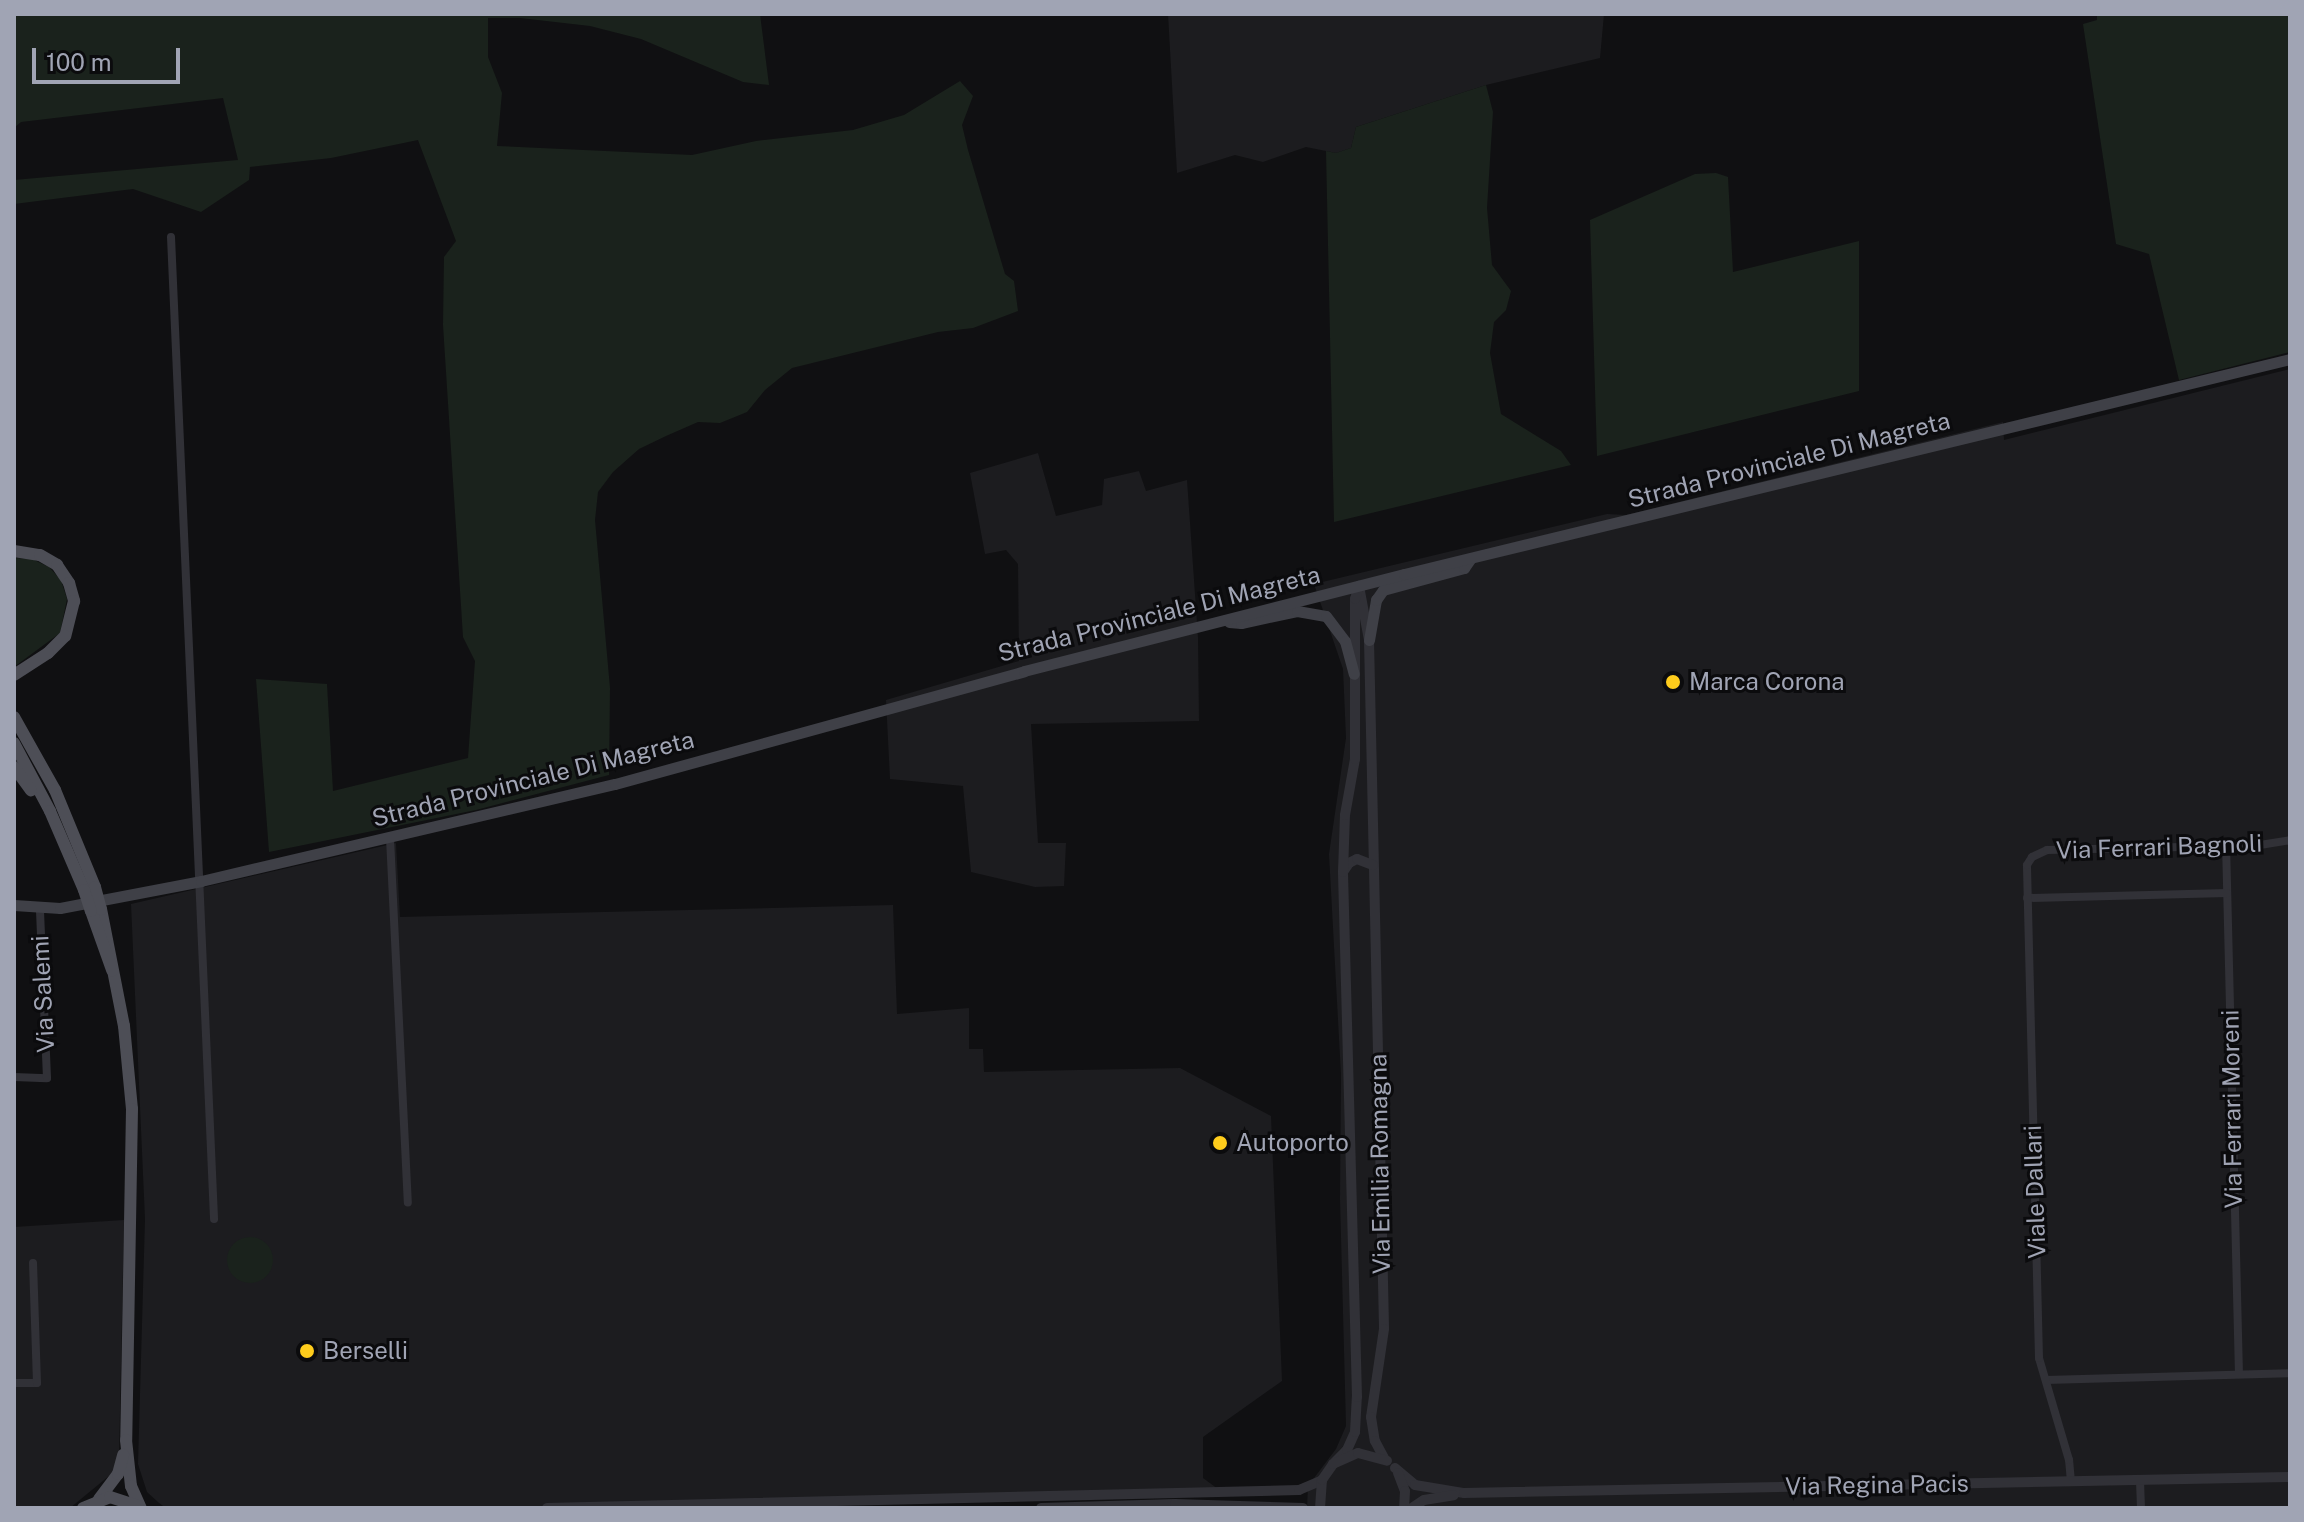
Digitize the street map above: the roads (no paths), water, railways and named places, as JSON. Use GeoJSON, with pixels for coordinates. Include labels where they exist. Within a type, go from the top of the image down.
{"type":"FeatureCollection","features":[{"type":"Feature","properties":{"kind":"main road","name":"Strada Provinciale Di Magreta"},"geometry":{"type":"LineString","coordinates":[[14,903],[40,909],[201,881],[390,838],[615,784],[1220,621],[2290,359]]}},
{"type":"Feature","properties":{"kind":"main road"},"geometry":{"type":"LineString","coordinates":[[14,551],[40,555],[57,565],[69,583],[74,601],[65,636],[48,653],[14,675]]}},
{"type":"Feature","properties":{"kind":"main road"},"geometry":{"type":"LineString","coordinates":[[1369,640],[1376,600],[1383,590],[1464,568],[1471,558]]}},
{"type":"Feature","properties":{"kind":"main road"},"geometry":{"type":"LineString","coordinates":[[1220,621],[1241,623],[1297,611],[1326,616],[1345,641],[1354,674]]}},
{"type":"Feature","properties":{"kind":"main road"},"geometry":{"type":"LineString","coordinates":[[14,717],[55,790],[113,955],[112,970],[124,1026],[132,1109],[126,1440],[131,1486],[141,1508]]}},
{"type":"Feature","properties":{"kind":"main road"},"geometry":{"type":"LineString","coordinates":[[14,743],[90,888]]}},
{"type":"Feature","properties":{"kind":"main road"},"geometry":{"type":"LineString","coordinates":[[14,767],[50,811]]}},
{"type":"Feature","properties":{"kind":"main road"},"geometry":{"type":"LineString","coordinates":[[83,1508],[99,1499],[118,1474],[126,1440]]}},
{"type":"Feature","properties":{"kind":"main road"},"geometry":{"type":"LineString","coordinates":[[99,1499],[121,1498],[141,1508]]}},
{"type":"Feature","properties":{"kind":"street"},"geometry":{"type":"LineString","coordinates":[[171,237],[196,871],[201,881],[214,1219]]}},
{"type":"Feature","properties":{"kind":"street","name":"Via Emilia Romagna"},"geometry":{"type":"LineString","coordinates":[[1359,586],[1369,640],[1384,1329],[1371,1417],[1375,1441],[1385,1460]]}},
{"type":"Feature","properties":{"kind":"street","name":"Via Emilia Romagna"},"geometry":{"type":"LineString","coordinates":[[1322,1480],[1347,1450],[1355,1432],[1357,1397],[1343,872],[1345,815],[1355,759],[1355,599],[1359,586]]}},
{"type":"Feature","properties":{"kind":"street"},"geometry":{"type":"LineString","coordinates":[[390,838],[408,1203]]}},
{"type":"Feature","properties":{"kind":"street","name":"Via Ferrari Bagnoli"},"geometry":{"type":"LineString","coordinates":[[2227,893],[2027,898],[2027,865],[2039,852],[2226,843],[2260,845],[2290,840]]}},
{"type":"Feature","properties":{"kind":"street","name":"Via Ferrari Moreni"},"geometry":{"type":"LineString","coordinates":[[2226,843],[2239,1374]]}},
{"type":"Feature","properties":{"kind":"street"},"geometry":{"type":"LineString","coordinates":[[1343,872],[1349,863],[1357,859],[1373,865]]}},
{"type":"Feature","properties":{"kind":"street","name":"Viale Dallari"},"geometry":{"type":"LineString","coordinates":[[2027,898],[2039,1358],[2069,1460],[2071,1482]]}},
{"type":"Feature","properties":{"kind":"street","name":"Via Salemi"},"geometry":{"type":"LineString","coordinates":[[14,1077],[47,1078],[40,909]]}},
{"type":"Feature","properties":{"kind":"street"},"geometry":{"type":"LineString","coordinates":[[14,1383],[37,1383],[33,1263]]}},
{"type":"Feature","properties":{"kind":"street"},"geometry":{"type":"LineString","coordinates":[[2046,1380],[2290,1373]]}},
{"type":"Feature","properties":{"kind":"street"},"geometry":{"type":"LineString","coordinates":[[1333,1464],[1358,1453],[1385,1460],[1395,1468],[1405,1491],[1404,1508]]}},
{"type":"Feature","properties":{"kind":"street","name":"Via Regina Pacis"},"geometry":{"type":"LineString","coordinates":[[1395,1468],[1424,1488],[1464,1493],[2290,1477]]}},
{"type":"Feature","properties":{"kind":"street"},"geometry":{"type":"LineString","coordinates":[[547,1508],[1299,1490],[1322,1480],[1320,1508]]}},
{"type":"Feature","properties":{"kind":"street"},"geometry":{"type":"LineString","coordinates":[[2140,1480],[2141,1508]]}},
{"type":"Feature","properties":{"kind":"street","name":"Via Regina Pacis"},"geometry":{"type":"LineString","coordinates":[[1412,1508],[1424,1500],[1464,1493]]}},
{"type":"Feature","properties":{"kind":"street"},"geometry":{"type":"LineString","coordinates":[[1041,1508],[1175,1504],[1303,1508]]}},
{"type":"Feature","properties":{"kind":"place","name":"Marca Corona"},"geometry":{"type":"Point","coordinates":[1673,682]}},
{"type":"Feature","properties":{"kind":"place","name":"Autoporto"},"geometry":{"type":"Point","coordinates":[1220,1143]}},
{"type":"Feature","properties":{"kind":"place","name":"Berselli"},"geometry":{"type":"Point","coordinates":[307,1351]}}]}
